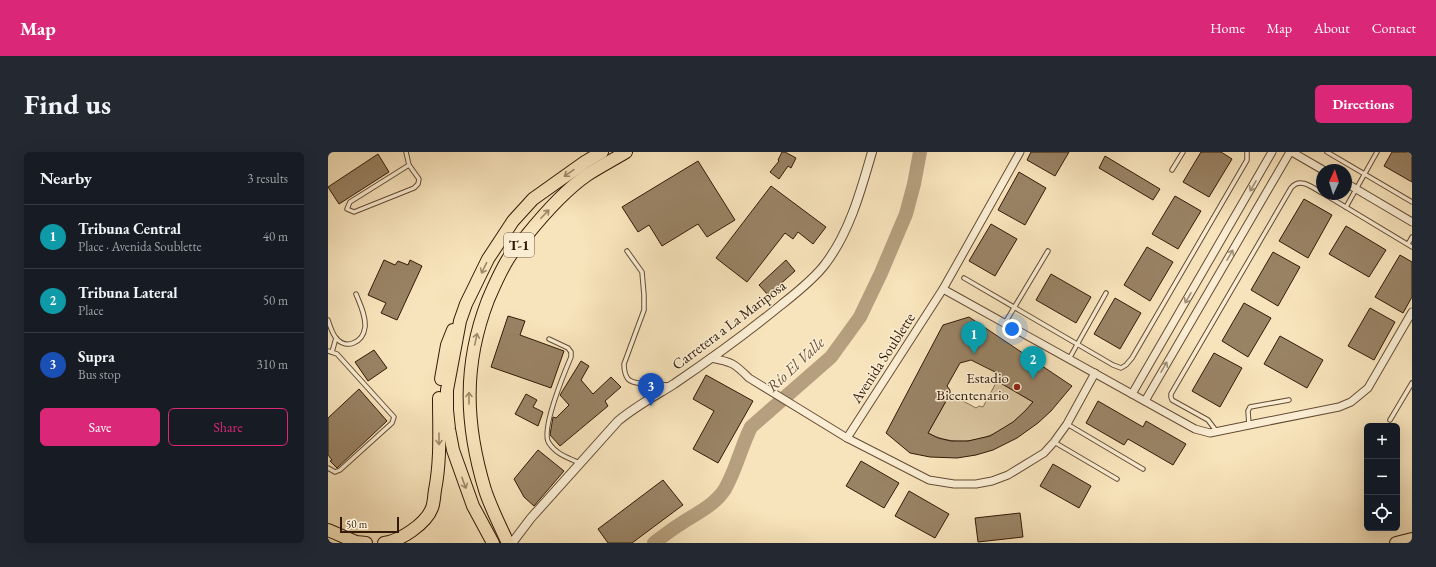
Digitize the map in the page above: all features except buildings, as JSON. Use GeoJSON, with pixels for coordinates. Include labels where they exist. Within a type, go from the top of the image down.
{"type":"FeatureCollection","features":[{"type":"Feature","properties":{"kind":"highway","name":"T-1"},"geometry":{"type":"LineString","coordinates":[[493,543],[473,506],[453,450],[447,410],[448,390],[460,321],[466,304],[488,259],[513,221],[533,199],[585,162],[602,152]]}},
{"type":"Feature","properties":{"kind":"highway","name":"T-1"},"geometry":{"type":"LineString","coordinates":[[508,543],[492,509],[481,472],[471,428],[469,403],[470,377],[473,352],[482,317],[493,287],[509,257],[537,222],[563,195],[586,175],[626,152]]}},
{"type":"Feature","properties":{"kind":"highway"},"geometry":{"type":"LineString","coordinates":[[384,543],[401,538],[418,526],[426,518],[432,508],[439,467],[439,389],[447,345],[453,331],[460,321]]}},
{"type":"Feature","properties":{"kind":"highway"},"geometry":{"type":"LineString","coordinates":[[328,530],[356,542],[366,543]]}},
{"type":"Feature","properties":{"kind":"highway"},"geometry":{"type":"LineString","coordinates":[[1396,543],[1412,539]]}},
{"type":"Feature","properties":{"kind":"street","name":"Carretera a La Mariposa"},"geometry":{"type":"LineString","coordinates":[[512,543],[531,518],[623,417],[632,409],[672,385],[711,358],[761,321],[796,293],[825,264],[842,237],[853,212],[872,152]]}},
{"type":"Feature","properties":{"kind":"street","name":"Avenida Soublette"},"geometry":{"type":"LineString","coordinates":[[847,438],[943,289],[1020,152]]}},
{"type":"Feature","properties":{"kind":"street"},"geometry":{"type":"LineString","coordinates":[[1132,394],[1272,152]]}},
{"type":"Feature","properties":{"kind":"street"},"geometry":{"type":"LineString","coordinates":[[1145,401],[1291,152],[1316,166]]}},
{"type":"Feature","properties":{"kind":"street"},"geometry":{"type":"LineString","coordinates":[[1352,187],[1412,222]]}},
{"type":"Feature","properties":{"kind":"street"},"geometry":{"type":"LineString","coordinates":[[943,289],[1195,429],[1210,434],[1339,407],[1351,402],[1368,388],[1412,312]]}},
{"type":"Feature","properties":{"kind":"street"},"geometry":{"type":"LineString","coordinates":[[711,358],[729,361],[749,378],[776,396],[847,438],[929,480],[954,484],[976,484],[992,481],[1008,475],[1044,453],[1054,442],[1066,424],[1095,373]]}},
{"type":"Feature","properties":{"kind":"lane"},"geometry":{"type":"LineString","coordinates":[[406,152],[409,166],[419,179],[418,184],[414,188],[354,212],[347,209],[350,202],[409,166]]}},
{"type":"Feature","properties":{"kind":"lane"},"geometry":{"type":"LineString","coordinates":[[1172,170],[1183,152]]}},
{"type":"Feature","properties":{"kind":"lane"},"geometry":{"type":"LineString","coordinates":[[964,278],[1113,365],[1121,368],[1132,358],[1247,160],[1247,152]]}},
{"type":"Feature","properties":{"kind":"lane"},"geometry":{"type":"LineString","coordinates":[[1327,152],[1412,202]]}},
{"type":"Feature","properties":{"kind":"lane"},"geometry":{"type":"LineString","coordinates":[[1346,207],[1377,152]]}},
{"type":"Feature","properties":{"kind":"lane"},"geometry":{"type":"LineString","coordinates":[[1217,432],[1208,420],[1172,400],[1171,394],[1290,188],[1299,182],[1316,190]]}},
{"type":"Feature","properties":{"kind":"lane"},"geometry":{"type":"LineString","coordinates":[[1334,200],[1410,245],[1412,238]]}},
{"type":"Feature","properties":{"kind":"lane"},"geometry":{"type":"LineString","coordinates":[[627,251],[642,272],[644,310],[624,364],[625,372],[628,379],[636,383],[672,385]]}},
{"type":"Feature","properties":{"kind":"lane"},"geometry":{"type":"LineString","coordinates":[[1005,323],[1048,251]]}},
{"type":"Feature","properties":{"kind":"lane"},"geometry":{"type":"LineString","coordinates":[[1069,359],[1106,293]]}},
{"type":"Feature","properties":{"kind":"lane"},"geometry":{"type":"LineString","coordinates":[[328,320],[331,330],[336,338],[343,344],[358,342],[362,337],[365,326],[364,318],[356,294]]}},
{"type":"Feature","properties":{"kind":"lane"},"geometry":{"type":"LineString","coordinates":[[328,468],[335,472],[340,470],[392,423],[394,417],[342,359],[337,354],[330,351],[336,338]]}},
{"type":"Feature","properties":{"kind":"lane"},"geometry":{"type":"LineString","coordinates":[[549,339],[568,348],[571,352],[571,357],[557,390],[546,432],[548,442],[557,452],[580,463]]}},
{"type":"Feature","properties":{"kind":"lane"},"geometry":{"type":"LineString","coordinates":[[1390,420],[1412,383]]}},
{"type":"Feature","properties":{"kind":"lane"},"geometry":{"type":"LineString","coordinates":[[1249,425],[1248,411],[1250,407],[1289,400]]}},
{"type":"Feature","properties":{"kind":"lane"},"geometry":{"type":"LineString","coordinates":[[1066,424],[1143,469]]}},
{"type":"Feature","properties":{"kind":"lane"},"geometry":{"type":"LineString","coordinates":[[1054,442],[1117,479]]}},
{"type":"Feature","properties":{"kind":"shaded area"},"geometry":{"type":"Polygon","coordinates":[[[997,381],[1033,402],[1012,423],[986,437],[972,440],[957,441],[942,439],[928,433],[950,394],[976,408],[979,406],[983,407],[997,381]]]}},
{"type":"Feature","properties":{"kind":"waterway","name":"Río El Valle"},"geometry":{"type":"LineString","coordinates":[[654,543],[705,508],[721,495],[732,474],[751,427],[831,357],[860,317],[881,273],[906,214],[920,152]]}},
{"type":"Feature","properties":{"kind":"place","name":"Tribuna Central"},"geometry":{"type":"Point","coordinates":[974,354]}},
{"type":"Feature","properties":{"kind":"place","name":"Tribuna Lateral"},"geometry":{"type":"Point","coordinates":[1033,379]}},
{"type":"Feature","properties":{"kind":"place","name":"Estadio Bicentenario"},"geometry":{"type":"Point","coordinates":[1017,387]}},
{"type":"Feature","properties":{"kind":"place","name":"Supra"},"geometry":{"type":"Point","coordinates":[651,406]}}]}
